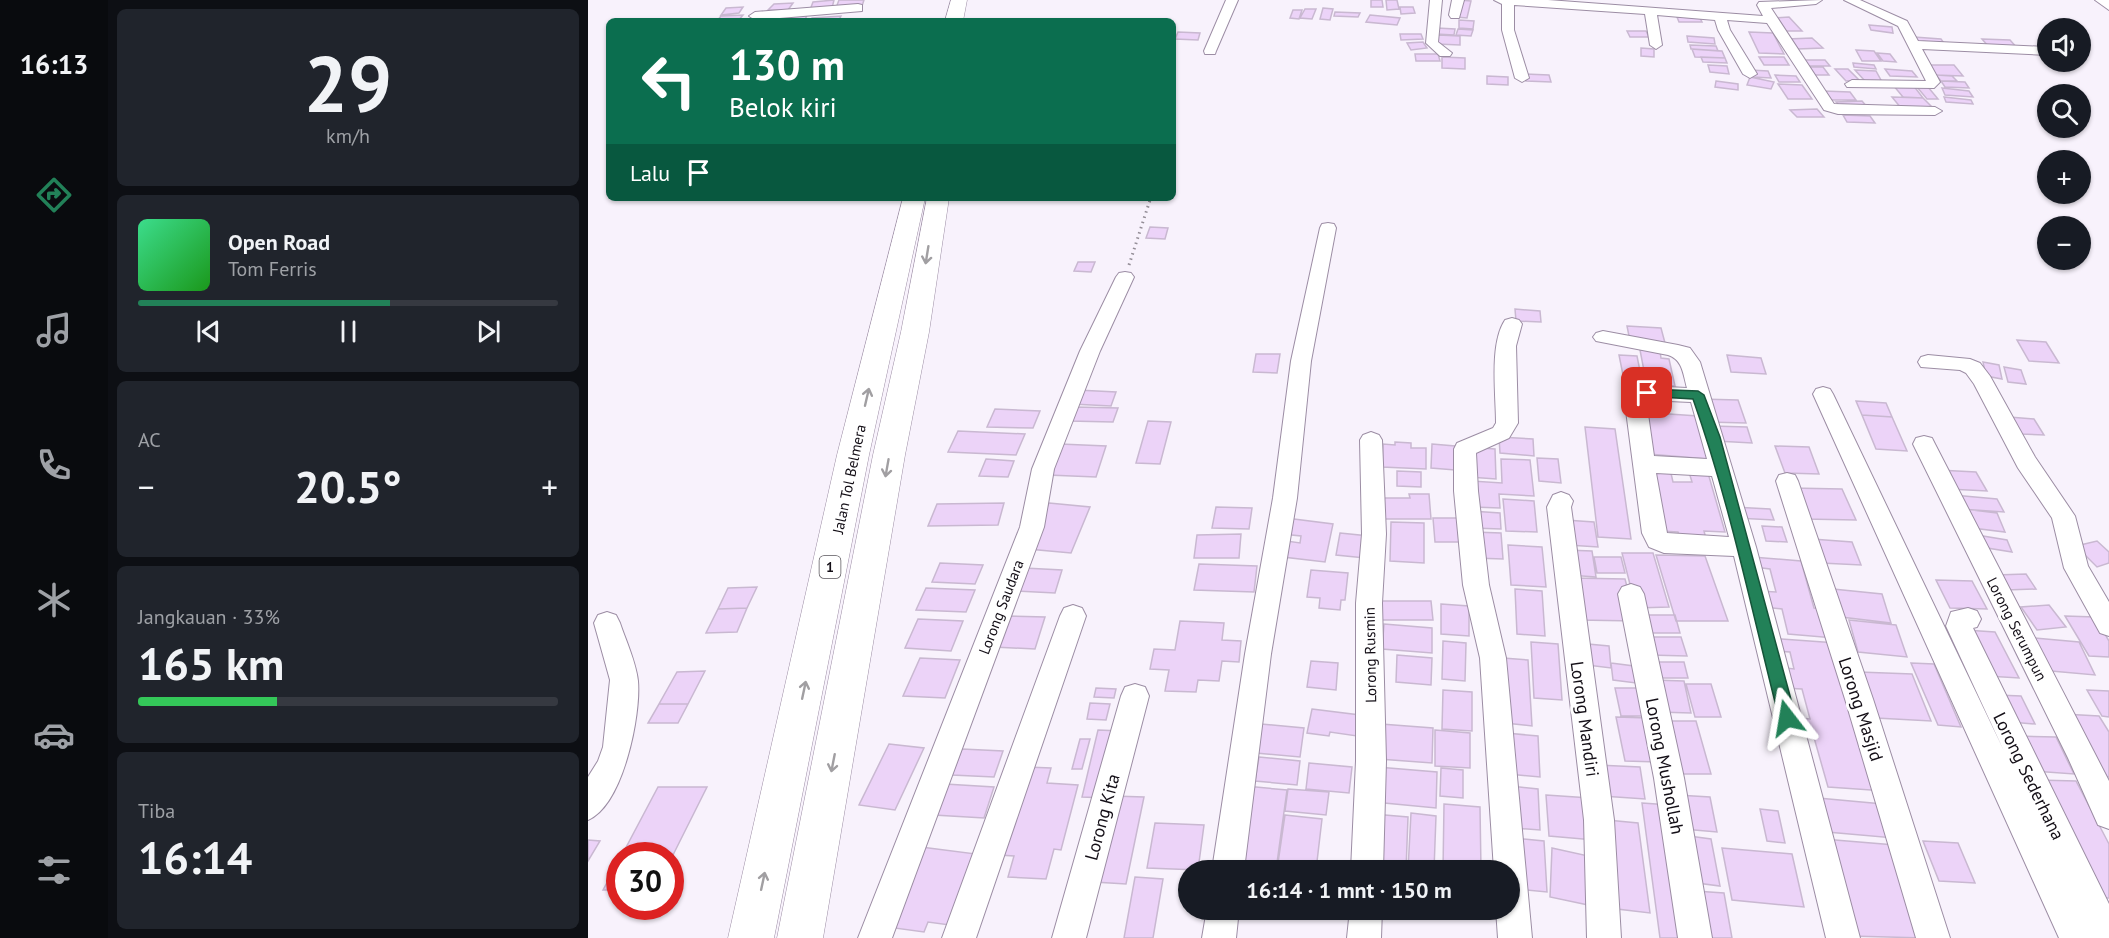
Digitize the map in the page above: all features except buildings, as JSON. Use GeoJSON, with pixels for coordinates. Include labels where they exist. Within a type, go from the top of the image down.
{"type":"FeatureCollection","features":[{"type":"Feature","properties":{"kind":"highway"},"geometry":{"type":"LineString","coordinates":[[955,18],[959,0]]}},
{"type":"Feature","properties":{"kind":"highway","name":"Jalan Tol Belmera"},"geometry":{"type":"LineString","coordinates":[[751,938],[853,455],[913,201]]}},
{"type":"Feature","properties":{"kind":"highway"},"geometry":{"type":"LineString","coordinates":[[800,938],[890,454],[915,332],[937,201]]}},
{"type":"Feature","properties":{"kind":"street"},"geometry":{"type":"LineString","coordinates":[[1210,51],[1232,0]]}},
{"type":"Feature","properties":{"kind":"street"},"geometry":{"type":"LineString","coordinates":[[1436,0],[1432,43],[1445,53]]}},
{"type":"Feature","properties":{"kind":"street"},"geometry":{"type":"LineString","coordinates":[[1455,15],[1458,0]]}},
{"type":"Feature","properties":{"kind":"street"},"geometry":{"type":"LineString","coordinates":[[1500,0],[1653,5],[1668,12],[1770,20]]}},
{"type":"Feature","properties":{"kind":"street"},"geometry":{"type":"LineString","coordinates":[[1816,0],[1763,5],[1770,20],[1829,107],[1838,110],[1935,111]]}},
{"type":"Feature","properties":{"kind":"street"},"geometry":{"type":"LineString","coordinates":[[1850,0],[1900,22],[1915,45],[1933,82],[1929,85],[1852,84]]}},
{"type":"Feature","properties":{"kind":"street"},"geometry":{"type":"LineString","coordinates":[[2101,0],[2109,6]]}},
{"type":"Feature","properties":{"kind":"street"},"geometry":{"type":"LineString","coordinates":[[1508,1],[1508,30],[1522,78]]}},
{"type":"Feature","properties":{"kind":"street"},"geometry":{"type":"LineString","coordinates":[[746,4],[756,18]]}},
{"type":"Feature","properties":{"kind":"street"},"geometry":{"type":"LineString","coordinates":[[1653,5],[1656,45]]}},
{"type":"Feature","properties":{"kind":"street"},"geometry":{"type":"LineString","coordinates":[[766,18],[858,8]]}},
{"type":"Feature","properties":{"kind":"street"},"geometry":{"type":"LineString","coordinates":[[1720,16],[1724,30],[1750,74]]}},
{"type":"Feature","properties":{"kind":"street"},"geometry":{"type":"LineString","coordinates":[[1915,45],[2037,51]]}},
{"type":"Feature","properties":{"kind":"street"},"geometry":{"type":"LineString","coordinates":[[1229,860],[1258,654],[1285,498],[1301,361],[1328,228]]}},
{"type":"Feature","properties":{"kind":"street","name":"Lorong Saudara"},"geometry":{"type":"LineString","coordinates":[[875,938],[1032,528],[1043,469],[1090,351],[1125,277]]}},
{"type":"Feature","properties":{"kind":"street"},"geometry":{"type":"LineString","coordinates":[[1512,324],[1506,346],[1508,423],[1501,433],[1465,449],[1466,490],[1476,585],[1493,658],[1515,938]]}},
{"type":"Feature","properties":{"kind":"street"},"geometry":{"type":"LineString","coordinates":[[1604,337],[1683,353],[1690,362],[1744,547],[1843,938]]}},
{"type":"Feature","properties":{"kind":"street"},"geometry":{"type":"LineString","coordinates":[[1928,362],[1963,364],[1973,368],[1983,381],[2026,462],[2063,516],[2076,568],[2109,625]]}},
{"type":"Feature","properties":{"kind":"street"},"geometry":{"type":"LineString","coordinates":[[1698,395],[1647,393],[1637,396],[1635,403],[1654,533],[1658,540],[1664,543],[1744,547]]}},
{"type":"Feature","properties":{"kind":"street"},"geometry":{"type":"LineString","coordinates":[[1823,394],[2076,938]]}},
{"type":"Feature","properties":{"kind":"street","name":"Lorong Rusmin"},"geometry":{"type":"LineString","coordinates":[[1367,860],[1371,761],[1369,603],[1374,534],[1371,440]]}},
{"type":"Feature","properties":{"kind":"street","name":"Lorong Serumpun"},"geometry":{"type":"LineString","coordinates":[[1923,444],[2078,748],[2109,814]]}},
{"type":"Feature","properties":{"kind":"street"},"geometry":{"type":"LineString","coordinates":[[1645,464],[1721,468]]}},
{"type":"Feature","properties":{"kind":"street","name":"Lorong Masjid"},"geometry":{"type":"LineString","coordinates":[[1787,481],[1859,699],[1933,938]]}},
{"type":"Feature","properties":{"kind":"street","name":"Lorong Mandiri"},"geometry":{"type":"LineString","coordinates":[[1561,501],[1559,507],[1574,638],[1599,820],[1604,938]]}},
{"type":"Feature","properties":{"kind":"street","name":"Lorong Mushollah"},"geometry":{"type":"LineString","coordinates":[[1631,594],[1669,778],[1695,938]]}},
{"type":"Feature","properties":{"kind":"street"},"geometry":{"type":"LineString","coordinates":[[959,938],[1073,616]]}},
{"type":"Feature","properties":{"kind":"street","name":"Lorong Sederhana"},"geometry":{"type":"LineString","coordinates":[[1968,619],[1960,620],[1959,626],[2108,938]]}},
{"type":"Feature","properties":{"kind":"street"},"geometry":{"type":"LineString","coordinates":[[588,806],[610,768],[617,747],[622,709],[624,680],[607,623]]}},
{"type":"Feature","properties":{"kind":"street","name":"Lorong Kita"},"geometry":{"type":"LineString","coordinates":[[1069,938],[1135,696]]}},
{"type":"Feature","properties":{"kind":"street"},"geometry":{"type":"LineString","coordinates":[[1219,938],[1221,920]]}},
{"type":"Feature","properties":{"kind":"street"},"geometry":{"type":"LineString","coordinates":[[1364,938],[1365,920]]}},
{"type":"Feature","properties":{"kind":"path"},"geometry":{"type":"LineString","coordinates":[[1125,277],[1150,201]]}},
{"type":"Feature","properties":{"kind":"route"},"geometry":{"type":"LineString","coordinates":[[1647,393],[1698,395],[1713,437],[1744,547],[1787,718]]}}]}
